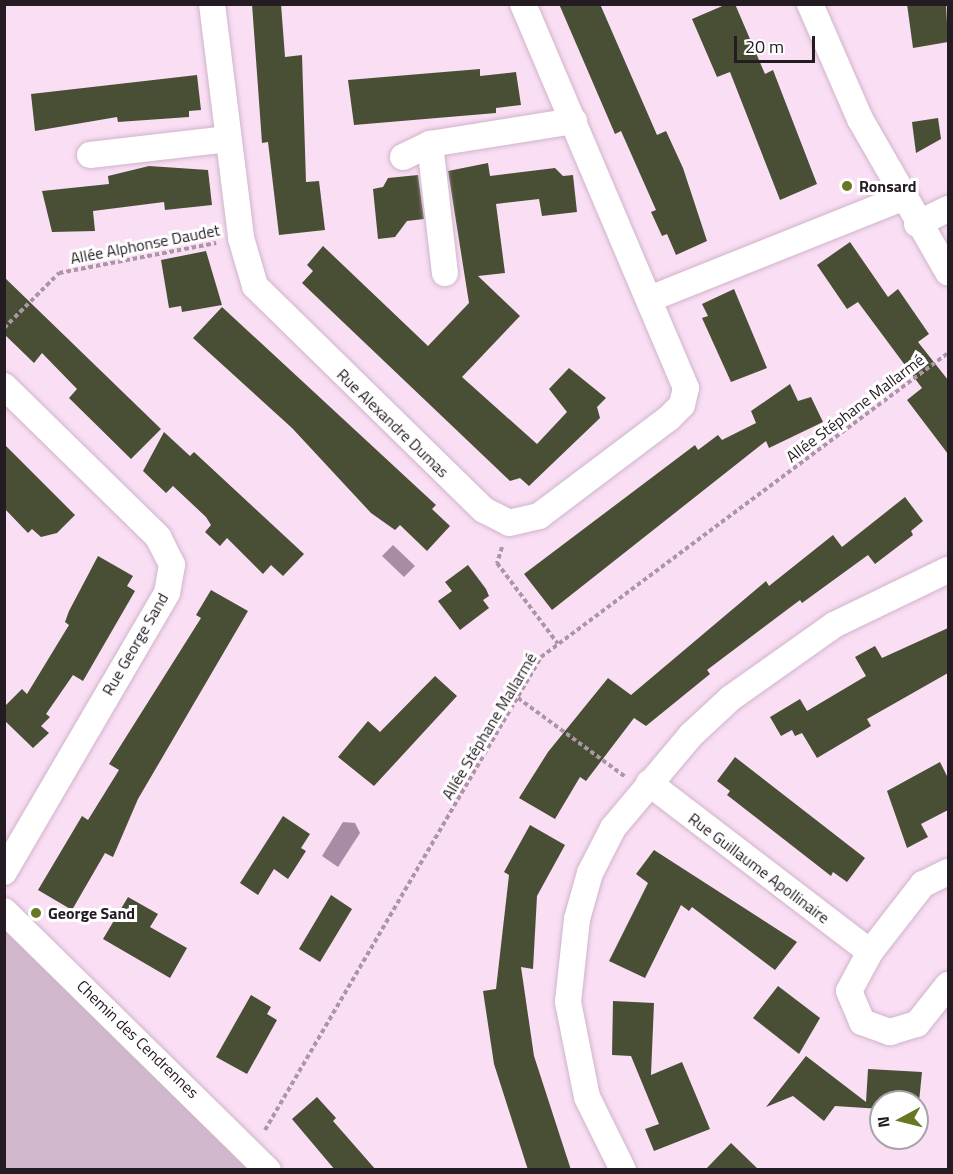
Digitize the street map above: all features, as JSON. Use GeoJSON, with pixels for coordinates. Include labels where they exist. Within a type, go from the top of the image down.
{"type":"FeatureCollection","features":[{"type":"Feature","properties":{"kind":"street","name":"Rue Alexandre Dumas"},"geometry":{"type":"LineString","coordinates":[[212,4],[241,238],[266,302],[484,510],[509,523]]}},
{"type":"Feature","properties":{"kind":"street"},"geometry":{"type":"LineString","coordinates":[[509,523],[539,516],[682,405],[682,369],[523,4]]}},
{"type":"Feature","properties":{"kind":"street"},"geometry":{"type":"LineString","coordinates":[[810,4],[860,119],[902,198],[948,272]]}},
{"type":"Feature","properties":{"kind":"street"},"geometry":{"type":"LineString","coordinates":[[403,158],[430,144],[574,121]]}},
{"type":"Feature","properties":{"kind":"street"},"geometry":{"type":"LineString","coordinates":[[90,155],[228,139]]}},
{"type":"Feature","properties":{"kind":"street"},"geometry":{"type":"LineString","coordinates":[[430,144],[445,273]]}},
{"type":"Feature","properties":{"kind":"street"},"geometry":{"type":"LineString","coordinates":[[652,298],[902,198]]}},
{"type":"Feature","properties":{"kind":"street"},"geometry":{"type":"LineString","coordinates":[[917,224],[948,209]]}},
{"type":"Feature","properties":{"kind":"street","name":"Rue George Sand"},"geometry":{"type":"LineString","coordinates":[[4,386],[158,537],[172,565],[167,592],[4,872]]}},
{"type":"Feature","properties":{"kind":"street"},"geometry":{"type":"LineString","coordinates":[[623,1170],[592,1108],[574,1049],[570,963],[590,873],[613,828],[649,783],[699,728],[783,660],[834,626],[948,570]]}},
{"type":"Feature","properties":{"kind":"street","name":"Rue Guillaume Apollinaire"},"geometry":{"type":"LineString","coordinates":[[649,783],[870,952]]}},
{"type":"Feature","properties":{"kind":"street"},"geometry":{"type":"LineString","coordinates":[[948,872],[923,884],[870,952],[849,991],[862,1022],[876,1031],[905,1030],[917,1024],[948,986]]}},
{"type":"Feature","properties":{"kind":"street","name":"Chemin des Cendrennes"},"geometry":{"type":"LineString","coordinates":[[4,911],[260,1160]]}},
{"type":"Feature","properties":{"kind":"path","name":"Allée Alphonse Daudet"},"geometry":{"type":"LineString","coordinates":[[4,328],[59,273],[241,238]]}},
{"type":"Feature","properties":{"kind":"path","name":"Allée Stéphane Mallarmé"},"geometry":{"type":"LineString","coordinates":[[260,1160],[541,657],[948,353]]}},
{"type":"Feature","properties":{"kind":"path"},"geometry":{"type":"LineString","coordinates":[[509,523],[497,563],[558,644]]}},
{"type":"Feature","properties":{"kind":"path"},"geometry":{"type":"LineString","coordinates":[[518,698],[627,779],[649,783]]}},
{"type":"Feature","properties":{"kind":"shaded area"},"geometry":{"type":"Polygon","coordinates":[[[393,545],[415,566],[404,577],[382,556],[393,545]]]}},
{"type":"Feature","properties":{"kind":"shaded area"},"geometry":{"type":"Polygon","coordinates":[[[343,822],[355,823],[360,833],[338,867],[322,856],[343,822]]]}},
{"type":"Feature","properties":{"kind":"shaded area"},"geometry":{"type":"Polygon","coordinates":[[[4,922],[257,1169],[5,1169],[4,922]]]}},
{"type":"Feature","properties":{"kind":"building"},"geometry":{"type":"Polygon","coordinates":[[[252,4],[281,4],[285,57],[302,55],[306,182],[319,181],[325,230],[279,235],[268,142],[262,143],[252,4]]]}},
{"type":"Feature","properties":{"kind":"building"},"geometry":{"type":"Polygon","coordinates":[[[559,4],[600,4],[657,135],[666,131],[683,168],[707,241],[676,255],[667,234],[662,236],[651,212],[656,210],[621,131],[615,134],[559,4]]]}},
{"type":"Feature","properties":{"kind":"building"},"geometry":{"type":"Polygon","coordinates":[[[727,4],[735,4],[765,74],[773,70],[817,184],[780,200],[730,72],[717,77],[692,19],[727,4]]]}},
{"type":"Feature","properties":{"kind":"building"},"geometry":{"type":"Polygon","coordinates":[[[907,4],[946,4],[948,42],[913,48],[907,4]]]}},
{"type":"Feature","properties":{"kind":"building"},"geometry":{"type":"Polygon","coordinates":[[[480,69],[480,76],[516,72],[521,105],[496,108],[496,113],[354,125],[348,80],[480,69]]]}},
{"type":"Feature","properties":{"kind":"building"},"geometry":{"type":"Polygon","coordinates":[[[197,75],[201,110],[189,111],[189,117],[118,122],[117,117],[35,131],[31,94],[197,75]]]}},
{"type":"Feature","properties":{"kind":"building"},"geometry":{"type":"Polygon","coordinates":[[[938,118],[941,139],[916,153],[912,122],[938,118]]]}},
{"type":"Feature","properties":{"kind":"building"},"geometry":{"type":"Polygon","coordinates":[[[488,163],[490,176],[555,168],[563,176],[573,175],[577,212],[542,216],[539,199],[496,204],[505,273],[478,276],[520,316],[462,377],[537,444],[567,412],[549,389],[569,368],[606,398],[597,407],[600,418],[529,486],[520,478],[510,481],[302,283],[313,271],[307,265],[323,246],[428,346],[469,303],[448,171],[488,163]]]}},
{"type":"Feature","properties":{"kind":"building"},"geometry":{"type":"Polygon","coordinates":[[[149,166],[208,170],[212,205],[165,210],[164,202],[93,211],[95,231],[52,232],[42,191],[109,184],[108,176],[149,166]]]}},
{"type":"Feature","properties":{"kind":"building"},"geometry":{"type":"Polygon","coordinates":[[[418,175],[424,219],[407,221],[395,237],[378,239],[373,189],[383,187],[388,178],[418,175]]]}},
{"type":"Feature","properties":{"kind":"building"},"geometry":{"type":"Polygon","coordinates":[[[850,242],[888,297],[898,289],[929,334],[918,342],[948,380],[948,454],[907,400],[922,388],[858,302],[847,309],[817,265],[850,242]]]}},
{"type":"Feature","properties":{"kind":"building"},"geometry":{"type":"Polygon","coordinates":[[[206,251],[222,305],[182,312],[181,306],[169,308],[161,260],[206,251]]]}},
{"type":"Feature","properties":{"kind":"building"},"geometry":{"type":"Polygon","coordinates":[[[4,277],[161,429],[131,459],[69,398],[77,389],[42,353],[34,363],[4,334],[4,277]]]}},
{"type":"Feature","properties":{"kind":"building"},"geometry":{"type":"Polygon","coordinates":[[[734,289],[767,368],[731,382],[702,318],[708,316],[702,304],[734,289]]]}},
{"type":"Feature","properties":{"kind":"building"},"geometry":{"type":"Polygon","coordinates":[[[222,307],[436,505],[432,509],[450,526],[427,551],[400,525],[395,530],[371,513],[292,428],[193,338],[222,307]]]}},
{"type":"Feature","properties":{"kind":"building"},"geometry":{"type":"Polygon","coordinates":[[[790,384],[798,401],[811,397],[823,422],[769,448],[766,441],[552,610],[524,574],[695,445],[698,450],[718,435],[722,440],[756,423],[751,411],[790,384]]]}},
{"type":"Feature","properties":{"kind":"building"},"geometry":{"type":"Polygon","coordinates":[[[164,432],[190,456],[194,452],[304,554],[283,576],[271,565],[263,574],[227,538],[220,546],[205,532],[211,525],[206,517],[173,486],[166,493],[143,471],[164,432]]]}},
{"type":"Feature","properties":{"kind":"building"},"geometry":{"type":"Polygon","coordinates":[[[4,444],[75,515],[57,533],[41,537],[32,529],[28,533],[4,508],[4,444]]]}},
{"type":"Feature","properties":{"kind":"building"},"geometry":{"type":"Polygon","coordinates":[[[905,497],[923,521],[911,531],[913,535],[875,564],[868,555],[802,603],[800,600],[707,670],[710,674],[646,726],[634,718],[586,781],[580,777],[555,819],[519,798],[548,752],[608,678],[631,695],[766,581],[769,586],[833,535],[842,547],[905,497]]]}},
{"type":"Feature","properties":{"kind":"building"},"geometry":{"type":"Polygon","coordinates":[[[98,556],[133,576],[127,586],[135,591],[83,681],[73,675],[46,714],[50,717],[41,726],[49,733],[33,748],[4,720],[4,707],[22,689],[27,694],[69,625],[65,622],[69,611],[98,556]]]}},
{"type":"Feature","properties":{"kind":"building"},"geometry":{"type":"Polygon","coordinates":[[[468,565],[486,589],[489,596],[483,600],[489,608],[460,630],[438,601],[452,591],[445,582],[468,565]]]}},
{"type":"Feature","properties":{"kind":"building"},"geometry":{"type":"Polygon","coordinates":[[[211,590],[248,611],[138,799],[113,857],[105,853],[72,910],[38,890],[82,816],[88,820],[119,770],[109,764],[201,618],[196,615],[211,590]]]}},
{"type":"Feature","properties":{"kind":"building"},"geometry":{"type":"Polygon","coordinates":[[[948,628],[948,673],[867,719],[871,726],[817,758],[802,733],[795,736],[792,730],[781,736],[770,717],[800,699],[807,711],[866,676],[855,657],[875,646],[882,658],[948,628]]]}},
{"type":"Feature","properties":{"kind":"building"},"geometry":{"type":"Polygon","coordinates":[[[435,676],[457,696],[374,786],[338,757],[368,721],[380,732],[435,676]]]}},
{"type":"Feature","properties":{"kind":"building"},"geometry":{"type":"Polygon","coordinates":[[[735,757],[865,858],[847,882],[833,872],[831,876],[727,795],[730,791],[717,781],[735,757]]]}},
{"type":"Feature","properties":{"kind":"building"},"geometry":{"type":"Polygon","coordinates":[[[940,762],[948,778],[948,810],[921,824],[928,837],[907,848],[887,791],[940,762]]]}},
{"type":"Feature","properties":{"kind":"building"},"geometry":{"type":"Polygon","coordinates":[[[283,816],[310,834],[301,848],[306,851],[288,879],[274,869],[258,895],[240,883],[283,816]]]}},
{"type":"Feature","properties":{"kind":"building"},"geometry":{"type":"Polygon","coordinates":[[[530,825],[565,845],[537,896],[533,969],[521,967],[534,1056],[571,1170],[528,1170],[494,1064],[483,991],[496,989],[509,875],[504,872],[530,825]]]}},
{"type":"Feature","properties":{"kind":"building"},"geometry":{"type":"Polygon","coordinates":[[[654,850],[797,942],[775,970],[692,907],[689,911],[681,905],[645,978],[609,961],[648,883],[636,874],[654,850]]]}},
{"type":"Feature","properties":{"kind":"building"},"geometry":{"type":"Polygon","coordinates":[[[331,895],[352,909],[320,962],[299,949],[331,895]]]}},
{"type":"Feature","properties":{"kind":"building"},"geometry":{"type":"Polygon","coordinates":[[[128,897],[158,914],[150,927],[187,948],[170,978],[103,939],[128,897]]]}},
{"type":"Feature","properties":{"kind":"building"},"geometry":{"type":"Polygon","coordinates":[[[778,986],[820,1018],[799,1054],[753,1018],[778,986]]]}},
{"type":"Feature","properties":{"kind":"building"},"geometry":{"type":"Polygon","coordinates":[[[251,995],[271,1007],[267,1014],[277,1020],[247,1074],[216,1057],[251,995]]]}},
{"type":"Feature","properties":{"kind":"building"},"geometry":{"type":"Polygon","coordinates":[[[613,1001],[654,1003],[651,1075],[682,1062],[710,1129],[654,1151],[645,1129],[659,1124],[631,1056],[612,1055],[613,1001]]]}},
{"type":"Feature","properties":{"kind":"building"},"geometry":{"type":"Polygon","coordinates":[[[806,1056],[866,1102],[868,1069],[922,1072],[920,1090],[869,1090],[869,1108],[835,1106],[824,1121],[793,1096],[766,1107],[806,1056]]]}},
{"type":"Feature","properties":{"kind":"building"},"geometry":{"type":"Polygon","coordinates":[[[317,1097],[336,1118],[333,1121],[376,1170],[335,1170],[292,1119],[317,1097]]]}},
{"type":"Feature","properties":{"kind":"building"},"geometry":{"type":"Polygon","coordinates":[[[731,1143],[759,1170],[705,1170],[731,1143]]]}},
{"type":"Feature","properties":{"kind":"place","name":"Ronsard"},"geometry":{"type":"Point","coordinates":[847,186]}},
{"type":"Feature","properties":{"kind":"place","name":"George Sand"},"geometry":{"type":"Point","coordinates":[36,913]}}]}
